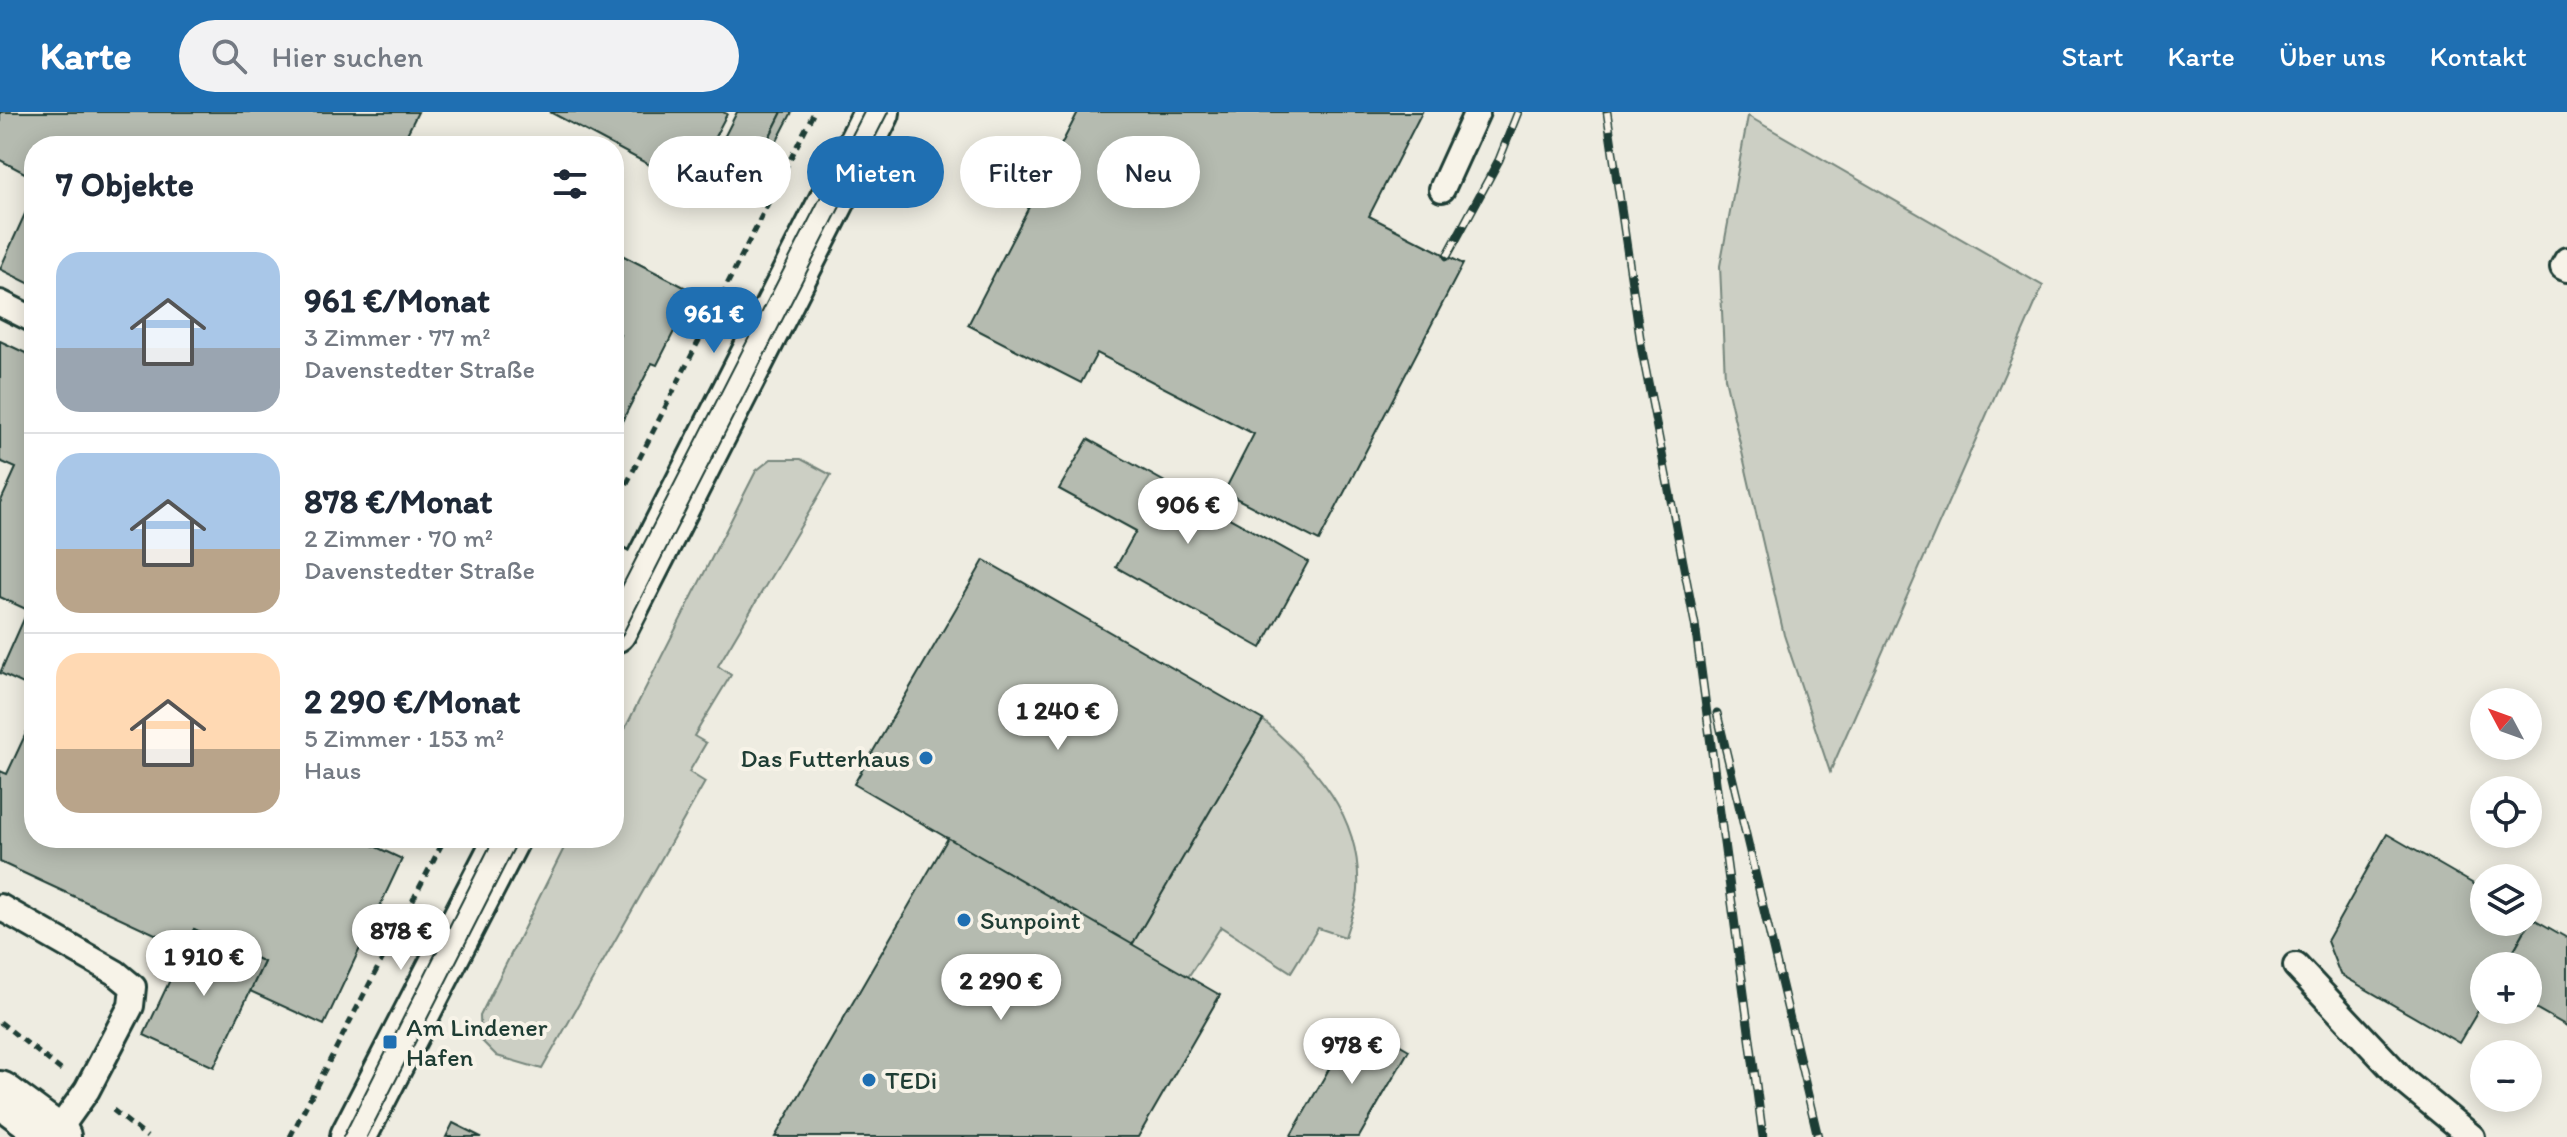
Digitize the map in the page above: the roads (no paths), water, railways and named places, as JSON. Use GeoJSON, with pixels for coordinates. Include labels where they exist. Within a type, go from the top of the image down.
{"type":"FeatureCollection","features":[{"type":"Feature","properties":{"kind":"street"},"geometry":{"type":"LineString","coordinates":[[624,587],[629,565],[875,113]]}},
{"type":"Feature","properties":{"kind":"street"},"geometry":{"type":"LineString","coordinates":[[353,1137],[502,848]]}},
{"type":"Feature","properties":{"kind":"street"},"geometry":{"type":"LineString","coordinates":[[0,1094],[56,1136]]}},
{"type":"Feature","properties":{"kind":"lane"},"geometry":{"type":"LineString","coordinates":[[1442,189],[1477,112]]}},
{"type":"Feature","properties":{"kind":"lane"},"geometry":{"type":"LineString","coordinates":[[2567,260],[2563,267],[2567,269]]}},
{"type":"Feature","properties":{"kind":"lane"},"geometry":{"type":"LineString","coordinates":[[0,303],[24,315]]}},
{"type":"Feature","properties":{"kind":"lane"},"geometry":{"type":"LineString","coordinates":[[0,907],[116,973],[133,987],[131,1006],[87,1090],[56,1136]]}},
{"type":"Feature","properties":{"kind":"lane"},"geometry":{"type":"LineString","coordinates":[[2296,966],[2404,1081],[2472,1137]]}},
{"type":"Feature","properties":{"kind":"tram line"},"geometry":{"type":"LineString","coordinates":[[624,582],[864,112]]}},
{"type":"Feature","properties":{"kind":"tram line"},"geometry":{"type":"LineString","coordinates":[[624,631],[888,112]]}},
{"type":"Feature","properties":{"kind":"tram line"},"geometry":{"type":"LineString","coordinates":[[343,1137],[489,848]]}},
{"type":"Feature","properties":{"kind":"tram line"},"geometry":{"type":"LineString","coordinates":[[367,1137],[514,848]]}},
{"type":"Feature","properties":{"kind":"railway"},"geometry":{"type":"LineString","coordinates":[[1447,256],[1499,160],[1518,112]]}},
{"type":"Feature","properties":{"kind":"railway"},"geometry":{"type":"LineString","coordinates":[[1607,112],[1642,351],[1695,624],[1763,1137]]}},
{"type":"Feature","properties":{"kind":"railway"},"geometry":{"type":"LineString","coordinates":[[1717,713],[1818,1137]]}},
{"type":"Feature","properties":{"kind":"place","name":"Das Futterhaus"},"geometry":{"type":"Point","coordinates":[926,758]}},
{"type":"Feature","properties":{"kind":"place","name":"Sunpoint"},"geometry":{"type":"Point","coordinates":[964,920]}},
{"type":"Feature","properties":{"kind":"place","name":"Am Lindener Hafen"},"geometry":{"type":"Point","coordinates":[390,1042]}},
{"type":"Feature","properties":{"kind":"place","name":"TEDi"},"geometry":{"type":"Point","coordinates":[869,1080]}}]}
